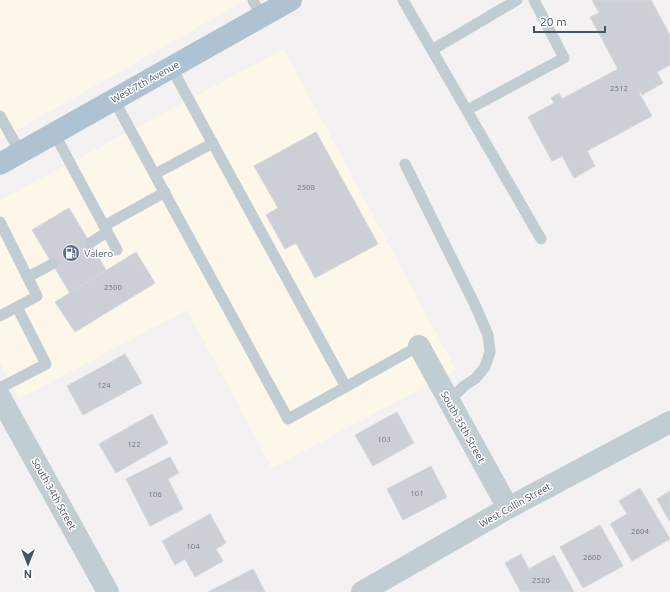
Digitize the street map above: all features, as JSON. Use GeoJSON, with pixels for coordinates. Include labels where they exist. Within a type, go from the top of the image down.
{"type":"FeatureCollection","features":[{"type":"Feature","properties":{"kind":"main road","name":"West 7th Avenue"},"geometry":{"type":"LineString","coordinates":[[0,164],[171,67],[257,8],[291,0]]}},
{"type":"Feature","properties":{"kind":"street","name":"South 35th Street"},"geometry":{"type":"LineString","coordinates":[[419,346],[508,508]]}},
{"type":"Feature","properties":{"kind":"street","name":"South 34th Street"},"geometry":{"type":"LineString","coordinates":[[0,397],[108,592]]}},
{"type":"Feature","properties":{"kind":"street","name":"West Collin Street"},"geometry":{"type":"LineString","coordinates":[[362,592],[508,508],[670,422]]}},
{"type":"Feature","properties":{"kind":"lane"},"geometry":{"type":"LineString","coordinates":[[403,0],[541,239]]}},
{"type":"Feature","properties":{"kind":"lane"},"geometry":{"type":"LineString","coordinates":[[432,50],[517,0]]}},
{"type":"Feature","properties":{"kind":"lane"},"geometry":{"type":"LineString","coordinates":[[467,110],[564,58],[534,0]]}},
{"type":"Feature","properties":{"kind":"lane"},"geometry":{"type":"LineString","coordinates":[[171,67],[346,387]]}},
{"type":"Feature","properties":{"kind":"lane"},"geometry":{"type":"LineString","coordinates":[[114,100],[288,419],[419,346]]}},
{"type":"Feature","properties":{"kind":"lane"},"geometry":{"type":"LineString","coordinates":[[0,116],[20,152]]}},
{"type":"Feature","properties":{"kind":"lane"},"geometry":{"type":"LineString","coordinates":[[54,133],[117,250]]}},
{"type":"Feature","properties":{"kind":"lane"},"geometry":{"type":"LineString","coordinates":[[155,174],[213,143]]}},
{"type":"Feature","properties":{"kind":"lane"},"geometry":{"type":"LineString","coordinates":[[405,164],[475,305],[488,335],[490,352],[485,367],[476,378],[464,386],[449,401]]}},
{"type":"Feature","properties":{"kind":"lane"},"geometry":{"type":"LineString","coordinates":[[90,243],[106,229],[165,192]]}},
{"type":"Feature","properties":{"kind":"lane"},"geometry":{"type":"LineString","coordinates":[[0,222],[37,296],[0,316]]}},
{"type":"Feature","properties":{"kind":"lane"},"geometry":{"type":"LineString","coordinates":[[28,277],[52,264]]}},
{"type":"Feature","properties":{"kind":"lane"},"geometry":{"type":"LineString","coordinates":[[0,388],[46,364],[17,307]]}},
{"type":"Feature","properties":{"kind":"shaded area"},"geometry":{"type":"Polygon","coordinates":[[[0,0],[246,0],[0,140],[0,0]]]}},
{"type":"Feature","properties":{"kind":"shaded area"},"geometry":{"type":"Polygon","coordinates":[[[284,49],[456,370],[272,468],[187,310],[19,399],[0,363],[0,200],[284,49]]]}},
{"type":"Feature","properties":{"kind":"building"},"geometry":{"type":"Polygon","coordinates":[[[592,0],[651,0],[670,35],[670,65],[657,72],[663,83],[642,95],[641,92],[639,93],[652,116],[587,151],[595,166],[574,178],[562,156],[552,161],[528,117],[554,103],[551,98],[559,93],[562,99],[618,69],[590,17],[599,13],[592,0]]]}},
{"type":"Feature","properties":{"kind":"building"},"geometry":{"type":"Polygon","coordinates":[[[316,132],[378,244],[315,278],[296,243],[285,249],[266,215],[278,208],[254,166],[316,132]]]}},
{"type":"Feature","properties":{"kind":"building","name":"Valero"},"geometry":{"type":"Polygon","coordinates":[[[69,208],[108,273],[71,295],[32,230],[69,208]]]}},
{"type":"Feature","properties":{"kind":"building"},"geometry":{"type":"Polygon","coordinates":[[[136,252],[155,283],[75,332],[55,302],[136,252]]]}},
{"type":"Feature","properties":{"kind":"building"},"geometry":{"type":"Polygon","coordinates":[[[125,354],[142,383],[83,415],[67,386],[125,354]]]}},
{"type":"Feature","properties":{"kind":"building"},"geometry":{"type":"Polygon","coordinates":[[[397,412],[414,443],[373,466],[355,435],[397,412]]]}},
{"type":"Feature","properties":{"kind":"building"},"geometry":{"type":"Polygon","coordinates":[[[152,414],[168,443],[116,473],[99,444],[152,414]]]}},
{"type":"Feature","properties":{"kind":"building"},"geometry":{"type":"Polygon","coordinates":[[[170,457],[179,473],[168,479],[183,509],[150,526],[126,479],[170,457]]]}},
{"type":"Feature","properties":{"kind":"building"},"geometry":{"type":"Polygon","coordinates":[[[431,466],[447,497],[403,520],[387,489],[431,466]]]}},
{"type":"Feature","properties":{"kind":"building"},"geometry":{"type":"Polygon","coordinates":[[[640,488],[670,539],[632,561],[610,524],[627,514],[619,501],[640,488]]]}},
{"type":"Feature","properties":{"kind":"building"},"geometry":{"type":"Polygon","coordinates":[[[670,491],[670,522],[657,499],[670,491]]]}},
{"type":"Feature","properties":{"kind":"building"},"geometry":{"type":"Polygon","coordinates":[[[210,514],[226,543],[216,549],[223,561],[195,577],[185,559],[175,565],[162,541],[210,514]]]}},
{"type":"Feature","properties":{"kind":"building"},"geometry":{"type":"Polygon","coordinates":[[[600,525],[623,566],[583,588],[560,547],[600,525]]]}},
{"type":"Feature","properties":{"kind":"building"},"geometry":{"type":"Polygon","coordinates":[[[521,554],[529,569],[554,555],[574,592],[521,592],[505,563],[521,554]]]}},
{"type":"Feature","properties":{"kind":"building"},"geometry":{"type":"Polygon","coordinates":[[[253,569],[265,592],[208,592],[253,569]]]}},
{"type":"Feature","properties":{"kind":"place","name":"Valero"},"geometry":{"type":"Point","coordinates":[71,253]}}]}
